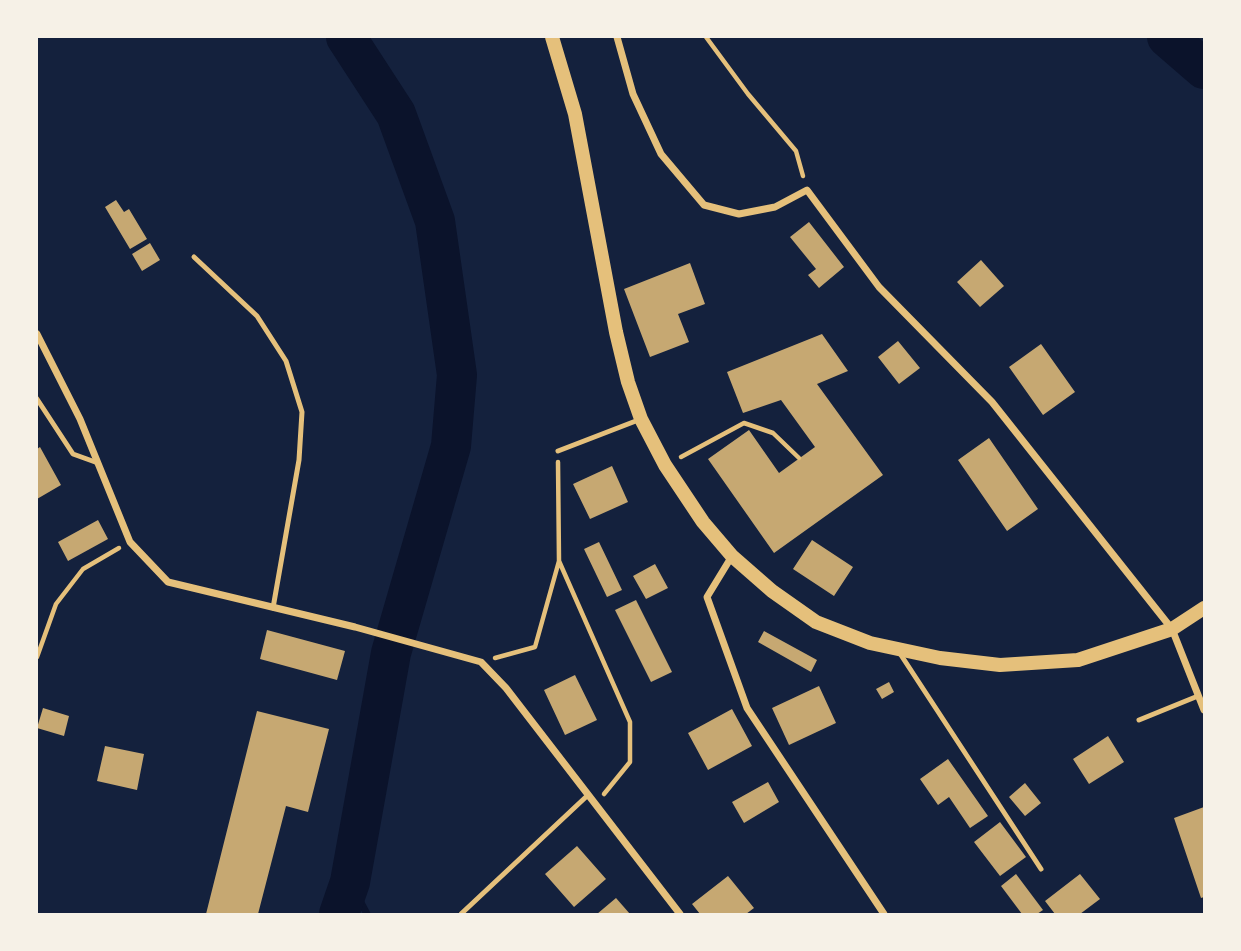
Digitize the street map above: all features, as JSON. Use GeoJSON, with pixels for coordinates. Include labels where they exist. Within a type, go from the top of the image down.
{"type":"FeatureCollection","features":[{"type":"Feature","properties":{"kind":"main road"},"geometry":{"type":"LineString","coordinates":[[552,37],[575,114],[628,382],[641,419],[665,465],[703,522],[732,556],[772,591],[816,622],[898,651],[1000,665],[1078,660],[1171,629],[1204,608]]}},
{"type":"Feature","properties":{"kind":"street"},"geometry":{"type":"LineString","coordinates":[[617,37],[633,94],[661,154],[704,205],[738,214],[775,207],[807,190],[879,287],[992,402],[1171,629],[1204,710]]}},
{"type":"Feature","properties":{"kind":"street"},"geometry":{"type":"LineString","coordinates":[[37,334],[80,419],[130,542],[168,582],[355,627],[481,662],[506,688],[680,914]]}},
{"type":"Feature","properties":{"kind":"street"},"geometry":{"type":"LineString","coordinates":[[732,556],[707,597],[747,708],[884,914]]}},
{"type":"Feature","properties":{"kind":"lane"},"geometry":{"type":"LineString","coordinates":[[194,257],[257,316],[286,361],[302,412],[299,460],[273,608]]}},
{"type":"Feature","properties":{"kind":"lane"},"geometry":{"type":"LineString","coordinates":[[37,399],[73,454],[98,463]]}},
{"type":"Feature","properties":{"kind":"lane"},"geometry":{"type":"LineString","coordinates":[[558,451],[641,419]]}},
{"type":"Feature","properties":{"kind":"lane"},"geometry":{"type":"LineString","coordinates":[[898,651],[1041,869]]}},
{"type":"Feature","properties":{"kind":"lane"},"geometry":{"type":"LineString","coordinates":[[1139,720],[1198,696]]}},
{"type":"Feature","properties":{"kind":"lane"},"geometry":{"type":"LineString","coordinates":[[461,914],[588,795]]}},
{"type":"Feature","properties":{"kind":"path"},"geometry":{"type":"LineString","coordinates":[[706,37],[748,94],[796,151],[807,190]]}},
{"type":"Feature","properties":{"kind":"path"},"geometry":{"type":"LineString","coordinates":[[665,465],[744,423],[772,433],[800,458]]}},
{"type":"Feature","properties":{"kind":"path"},"geometry":{"type":"LineString","coordinates":[[481,662],[535,647],[559,561],[558,451]]}},
{"type":"Feature","properties":{"kind":"path"},"geometry":{"type":"LineString","coordinates":[[37,657],[56,604],[83,569],[130,542]]}},
{"type":"Feature","properties":{"kind":"path"},"geometry":{"type":"LineString","coordinates":[[559,561],[630,722],[630,762],[596,804]]}},
{"type":"Feature","properties":{"kind":"building"},"geometry":{"type":"Polygon","coordinates":[[[116,200],[124,212],[129,209],[147,239],[130,249],[105,207],[116,200]]]}},
{"type":"Feature","properties":{"kind":"building"},"geometry":{"type":"Polygon","coordinates":[[[809,222],[844,267],[819,288],[808,275],[816,269],[790,237],[809,222]]]}},
{"type":"Feature","properties":{"kind":"building"},"geometry":{"type":"Polygon","coordinates":[[[150,243],[160,260],[142,271],[132,254],[150,243]]]}},
{"type":"Feature","properties":{"kind":"building"},"geometry":{"type":"Polygon","coordinates":[[[981,260],[1004,286],[980,307],[957,282],[981,260]]]}},
{"type":"Feature","properties":{"kind":"building"},"geometry":{"type":"Polygon","coordinates":[[[690,263],[705,304],[678,314],[689,342],[650,357],[624,289],[690,263]]]}},
{"type":"Feature","properties":{"kind":"building"},"geometry":{"type":"Polygon","coordinates":[[[822,334],[848,371],[817,384],[883,475],[774,553],[708,459],[749,430],[779,473],[815,447],[781,400],[743,413],[727,372],[822,334]]]}},
{"type":"Feature","properties":{"kind":"building"},"geometry":{"type":"Polygon","coordinates":[[[898,341],[920,368],[899,384],[878,357],[898,341]]]}},
{"type":"Feature","properties":{"kind":"building"},"geometry":{"type":"Polygon","coordinates":[[[1041,344],[1075,392],[1043,415],[1009,367],[1041,344]]]}},
{"type":"Feature","properties":{"kind":"building"},"geometry":{"type":"Polygon","coordinates":[[[989,438],[1038,509],[1007,531],[958,460],[989,438]]]}},
{"type":"Feature","properties":{"kind":"building"},"geometry":{"type":"Polygon","coordinates":[[[40,447],[61,485],[37,499],[37,449],[40,447]]]}},
{"type":"Feature","properties":{"kind":"building"},"geometry":{"type":"Polygon","coordinates":[[[612,466],[628,502],[590,519],[573,484],[612,466]]]}},
{"type":"Feature","properties":{"kind":"building"},"geometry":{"type":"Polygon","coordinates":[[[98,520],[108,539],[68,561],[58,542],[98,520]]]}},
{"type":"Feature","properties":{"kind":"building"},"geometry":{"type":"Polygon","coordinates":[[[812,540],[853,567],[834,596],[793,569],[812,540]]]}},
{"type":"Feature","properties":{"kind":"building"},"geometry":{"type":"Polygon","coordinates":[[[599,542],[622,590],[607,597],[584,549],[599,542]]]}},
{"type":"Feature","properties":{"kind":"building"},"geometry":{"type":"Polygon","coordinates":[[[655,564],[668,588],[646,599],[633,576],[655,564]]]}},
{"type":"Feature","properties":{"kind":"building"},"geometry":{"type":"Polygon","coordinates":[[[636,600],[672,672],[651,682],[615,610],[636,600]]]}},
{"type":"Feature","properties":{"kind":"building"},"geometry":{"type":"Polygon","coordinates":[[[267,630],[345,651],[337,680],[260,659],[267,630]]]}},
{"type":"Feature","properties":{"kind":"building"},"geometry":{"type":"Polygon","coordinates":[[[764,631],[817,660],[811,672],[758,642],[764,631]]]}},
{"type":"Feature","properties":{"kind":"building"},"geometry":{"type":"Polygon","coordinates":[[[575,675],[597,720],[565,735],[544,690],[575,675]]]}},
{"type":"Feature","properties":{"kind":"building"},"geometry":{"type":"Polygon","coordinates":[[[889,682],[894,692],[882,699],[876,689],[889,682]]]}},
{"type":"Feature","properties":{"kind":"building"},"geometry":{"type":"Polygon","coordinates":[[[819,686],[836,723],[789,745],[772,708],[819,686]]]}},
{"type":"Feature","properties":{"kind":"building"},"geometry":{"type":"Polygon","coordinates":[[[43,708],[69,716],[64,736],[37,728],[43,708]]]}},
{"type":"Feature","properties":{"kind":"building"},"geometry":{"type":"Polygon","coordinates":[[[732,709],[752,746],[708,770],[688,733],[732,709]]]}},
{"type":"Feature","properties":{"kind":"building"},"geometry":{"type":"Polygon","coordinates":[[[257,711],[329,729],[308,812],[286,806],[258,914],[206,914],[257,711]]]}},
{"type":"Feature","properties":{"kind":"building"},"geometry":{"type":"Polygon","coordinates":[[[1108,736],[1124,762],[1089,784],[1073,759],[1108,736]]]}},
{"type":"Feature","properties":{"kind":"building"},"geometry":{"type":"Polygon","coordinates":[[[105,746],[144,754],[137,790],[97,781],[105,746]]]}},
{"type":"Feature","properties":{"kind":"building"},"geometry":{"type":"Polygon","coordinates":[[[948,759],[988,816],[970,828],[949,797],[938,805],[920,779],[948,759]]]}},
{"type":"Feature","properties":{"kind":"building"},"geometry":{"type":"Polygon","coordinates":[[[768,782],[779,802],[744,823],[732,802],[768,782]]]}},
{"type":"Feature","properties":{"kind":"building"},"geometry":{"type":"Polygon","coordinates":[[[1025,783],[1041,803],[1025,816],[1009,797],[1025,783]]]}},
{"type":"Feature","properties":{"kind":"building"},"geometry":{"type":"Polygon","coordinates":[[[1204,807],[1204,897],[1201,898],[1174,818],[1204,807]]]}},
{"type":"Feature","properties":{"kind":"building"},"geometry":{"type":"Polygon","coordinates":[[[1000,822],[1026,857],[1000,876],[974,842],[1000,822]]]}},
{"type":"Feature","properties":{"kind":"building"},"geometry":{"type":"Polygon","coordinates":[[[577,846],[606,879],[574,907],[545,874],[577,846]]]}},
{"type":"Feature","properties":{"kind":"building"},"geometry":{"type":"Polygon","coordinates":[[[1016,874],[1043,910],[1037,914],[1022,914],[1001,886],[1016,874]]]}},
{"type":"Feature","properties":{"kind":"building"},"geometry":{"type":"Polygon","coordinates":[[[1080,874],[1100,899],[1080,914],[1055,914],[1045,901],[1080,874]]]}},
{"type":"Feature","properties":{"kind":"building"},"geometry":{"type":"Polygon","coordinates":[[[728,876],[754,908],[746,914],[700,914],[692,904],[728,876]]]}},
{"type":"Feature","properties":{"kind":"building"},"geometry":{"type":"Polygon","coordinates":[[[616,898],[630,914],[597,914],[616,898]]]}},
{"type":"Feature","properties":{"kind":"waterway"},"geometry":{"type":"LineString","coordinates":[[339,914],[350,882],[391,653],[451,446],[457,375],[435,221],[396,114],[346,37]]}},
{"type":"Feature","properties":{"kind":"waterway"},"geometry":{"type":"LineString","coordinates":[[1167,37],[1204,69]]}},
{"type":"Feature","properties":{"kind":"waterway"},"geometry":{"type":"LineString","coordinates":[[350,882],[367,914]]}}]}
